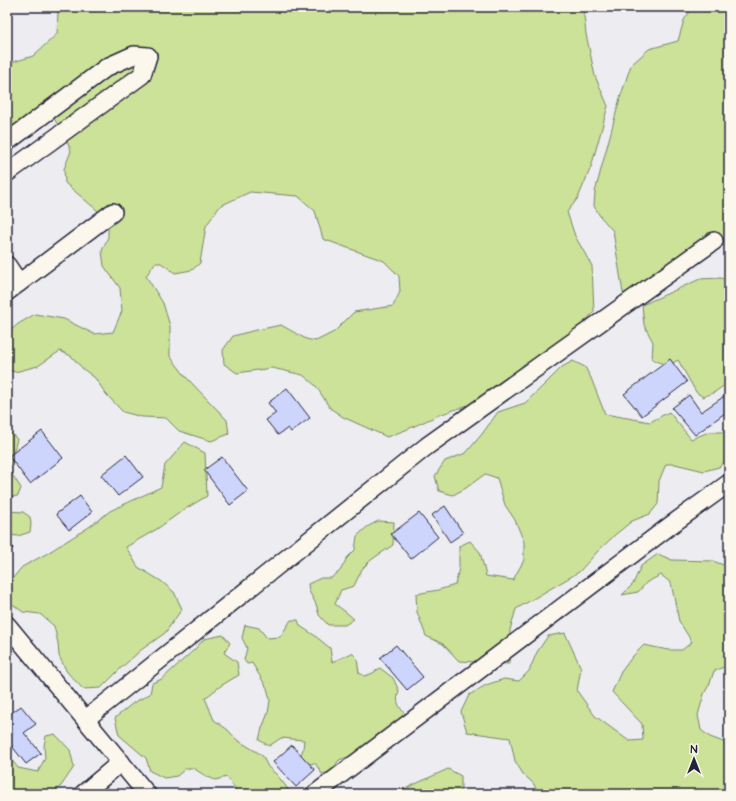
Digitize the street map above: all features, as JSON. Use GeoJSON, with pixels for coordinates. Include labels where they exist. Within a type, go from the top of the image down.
{"type":"FeatureCollection","features":[{"type":"Feature","properties":{"kind":"street"},"geometry":{"type":"LineString","coordinates":[[7,142],[107,67],[134,55],[148,56],[142,75],[7,173]]}},
{"type":"Feature","properties":{"kind":"street"},"geometry":{"type":"LineString","coordinates":[[7,265],[13,287],[113,212]]}},
{"type":"Feature","properties":{"kind":"street"},"geometry":{"type":"LineString","coordinates":[[86,719],[428,446],[714,241]]}},
{"type":"Feature","properties":{"kind":"street"},"geometry":{"type":"LineString","coordinates":[[315,794],[729,482]]}},
{"type":"Feature","properties":{"kind":"street"},"geometry":{"type":"LineString","coordinates":[[7,625],[147,794]]}},
{"type":"Feature","properties":{"kind":"street"},"geometry":{"type":"LineString","coordinates":[[83,794],[121,762]]}},
{"type":"Feature","properties":{"kind":"green space"},"geometry":{"type":"Polygon","coordinates":[[[55,7],[583,7],[586,34],[595,76],[608,106],[591,167],[578,198],[567,212],[575,236],[592,266],[594,312],[552,352],[524,364],[504,383],[477,402],[439,415],[387,437],[343,417],[330,408],[316,386],[303,375],[272,368],[237,373],[224,364],[223,350],[233,336],[281,325],[306,339],[316,341],[334,332],[354,312],[393,306],[400,292],[399,276],[384,261],[323,239],[315,211],[298,196],[250,192],[220,206],[206,226],[200,263],[192,270],[175,273],[161,263],[155,263],[146,276],[163,303],[170,326],[170,356],[186,377],[227,420],[229,434],[211,441],[179,431],[166,418],[142,417],[123,412],[106,394],[95,378],[83,369],[71,356],[60,351],[38,366],[15,372],[7,369],[7,334],[18,324],[35,314],[64,319],[94,334],[113,332],[122,311],[120,288],[104,266],[102,251],[108,237],[108,222],[98,211],[65,183],[64,169],[71,151],[64,134],[51,114],[7,136],[7,64],[33,56],[57,34],[58,11],[55,7]]]}},
{"type":"Feature","properties":{"kind":"green space"},"geometry":{"type":"Polygon","coordinates":[[[693,7],[729,7],[729,249],[706,236],[693,244],[682,255],[651,296],[623,293],[613,231],[600,216],[594,206],[595,192],[620,98],[631,65],[649,49],[678,41],[684,20],[693,7]]]}},
{"type":"Feature","properties":{"kind":"green space"},"geometry":{"type":"Polygon","coordinates":[[[721,278],[729,281],[729,385],[726,384],[715,392],[703,397],[696,392],[678,360],[668,366],[652,359],[653,342],[644,325],[642,305],[700,279],[721,278]]]}},
{"type":"Feature","properties":{"kind":"green space"},"geometry":{"type":"Polygon","coordinates":[[[573,361],[585,367],[591,378],[605,414],[650,422],[669,412],[691,439],[709,432],[729,432],[729,458],[719,467],[704,471],[675,464],[666,464],[659,481],[658,504],[650,514],[632,521],[616,534],[579,572],[516,609],[510,630],[509,664],[459,661],[443,644],[426,636],[417,612],[416,594],[455,585],[459,568],[459,546],[470,541],[480,552],[486,576],[513,580],[524,560],[524,542],[515,520],[505,505],[497,478],[485,474],[466,488],[453,495],[439,491],[435,476],[445,461],[466,453],[498,412],[525,403],[562,367],[573,361]]]}},
{"type":"Feature","properties":{"kind":"green space"},"geometry":{"type":"Polygon","coordinates":[[[7,430],[17,439],[9,470],[21,488],[18,496],[7,497],[7,430]]]}},
{"type":"Feature","properties":{"kind":"green space"},"geometry":{"type":"Polygon","coordinates":[[[185,442],[205,453],[207,496],[182,511],[157,529],[126,547],[138,567],[161,581],[174,592],[182,609],[165,633],[141,650],[101,688],[83,689],[67,672],[59,656],[54,626],[40,614],[23,612],[11,603],[7,585],[22,567],[89,527],[110,511],[161,487],[165,465],[185,442]]]}},
{"type":"Feature","properties":{"kind":"green space"},"geometry":{"type":"Polygon","coordinates":[[[7,511],[23,512],[30,517],[30,532],[18,536],[7,535],[7,511]]]}},
{"type":"Feature","properties":{"kind":"green space"},"geometry":{"type":"Polygon","coordinates":[[[378,521],[394,522],[393,545],[371,560],[362,569],[354,586],[341,590],[335,604],[354,619],[345,625],[328,625],[319,615],[316,604],[309,591],[308,584],[321,578],[331,578],[340,571],[347,558],[355,550],[357,536],[367,527],[378,521]]]}},
{"type":"Feature","properties":{"kind":"green space"},"geometry":{"type":"Polygon","coordinates":[[[658,554],[672,560],[713,561],[729,567],[729,665],[714,671],[704,694],[698,715],[701,730],[710,737],[729,744],[729,794],[539,794],[533,783],[523,774],[515,761],[510,738],[467,732],[461,712],[469,695],[486,685],[504,679],[519,681],[529,671],[537,652],[548,636],[565,633],[581,668],[577,691],[595,716],[629,741],[643,740],[642,724],[612,692],[621,672],[632,657],[644,645],[668,650],[682,650],[692,642],[679,621],[671,583],[661,575],[647,582],[638,592],[622,595],[633,584],[641,566],[658,554]]]}},
{"type":"Feature","properties":{"kind":"green space"},"geometry":{"type":"Polygon","coordinates":[[[291,620],[298,620],[300,626],[330,648],[332,662],[352,653],[357,658],[359,673],[365,676],[380,668],[393,678],[399,691],[397,698],[398,704],[406,715],[401,723],[378,734],[370,745],[348,757],[339,760],[331,772],[322,774],[315,763],[304,765],[299,760],[303,749],[304,740],[281,738],[269,746],[259,740],[268,713],[270,700],[267,688],[252,663],[247,664],[244,660],[247,648],[242,638],[245,625],[259,628],[267,638],[280,637],[291,620]]]}},
{"type":"Feature","properties":{"kind":"green space"},"geometry":{"type":"Polygon","coordinates":[[[223,635],[230,643],[224,653],[237,662],[239,675],[222,685],[205,698],[214,720],[228,730],[237,740],[262,755],[268,767],[276,774],[291,794],[239,794],[227,777],[215,780],[193,768],[185,769],[177,776],[164,778],[150,771],[146,758],[119,735],[115,718],[133,703],[150,694],[152,683],[162,679],[204,639],[223,635]]]}},
{"type":"Feature","properties":{"kind":"green space"},"geometry":{"type":"Polygon","coordinates":[[[55,734],[70,750],[74,767],[61,786],[51,794],[7,794],[7,754],[18,768],[38,772],[45,758],[44,746],[46,736],[55,734]]]}},
{"type":"Feature","properties":{"kind":"green space"},"geometry":{"type":"Polygon","coordinates":[[[448,769],[461,776],[461,794],[398,794],[399,792],[413,785],[448,769]]]}},
{"type":"Feature","properties":{"kind":"building"},"geometry":{"type":"Polygon","coordinates":[[[670,359],[687,382],[642,416],[624,394],[670,359]]]}},
{"type":"Feature","properties":{"kind":"building"},"geometry":{"type":"Polygon","coordinates":[[[287,388],[310,418],[291,432],[288,428],[278,435],[266,420],[276,413],[268,403],[287,388]]]}},
{"type":"Feature","properties":{"kind":"building"},"geometry":{"type":"Polygon","coordinates":[[[729,393],[729,410],[695,435],[672,408],[689,395],[701,412],[729,393]]]}},
{"type":"Feature","properties":{"kind":"building"},"geometry":{"type":"Polygon","coordinates":[[[42,431],[63,458],[30,484],[9,456],[42,431]]]}},
{"type":"Feature","properties":{"kind":"building"},"geometry":{"type":"Polygon","coordinates":[[[126,455],[143,477],[118,496],[101,475],[126,455]]]}},
{"type":"Feature","properties":{"kind":"building"},"geometry":{"type":"Polygon","coordinates":[[[222,457],[248,491],[230,505],[204,470],[222,457]]]}},
{"type":"Feature","properties":{"kind":"building"},"geometry":{"type":"Polygon","coordinates":[[[80,496],[92,512],[69,530],[56,514],[80,496]]]}},
{"type":"Feature","properties":{"kind":"building"},"geometry":{"type":"Polygon","coordinates":[[[445,506],[463,533],[450,542],[432,515],[445,506]]]}},
{"type":"Feature","properties":{"kind":"building"},"geometry":{"type":"Polygon","coordinates":[[[419,513],[438,537],[411,559],[391,534],[419,513]]]}},
{"type":"Feature","properties":{"kind":"building"},"geometry":{"type":"Polygon","coordinates":[[[7,539],[13,548],[7,553],[7,539]]]}},
{"type":"Feature","properties":{"kind":"building"},"geometry":{"type":"Polygon","coordinates":[[[396,645],[423,677],[407,690],[380,658],[396,645]]]}},
{"type":"Feature","properties":{"kind":"building"},"geometry":{"type":"Polygon","coordinates":[[[21,706],[36,724],[24,733],[41,753],[26,764],[7,740],[7,710],[10,714],[21,706]]]}},
{"type":"Feature","properties":{"kind":"building"},"geometry":{"type":"Polygon","coordinates":[[[292,745],[315,770],[296,787],[273,762],[292,745]]]}}]}
